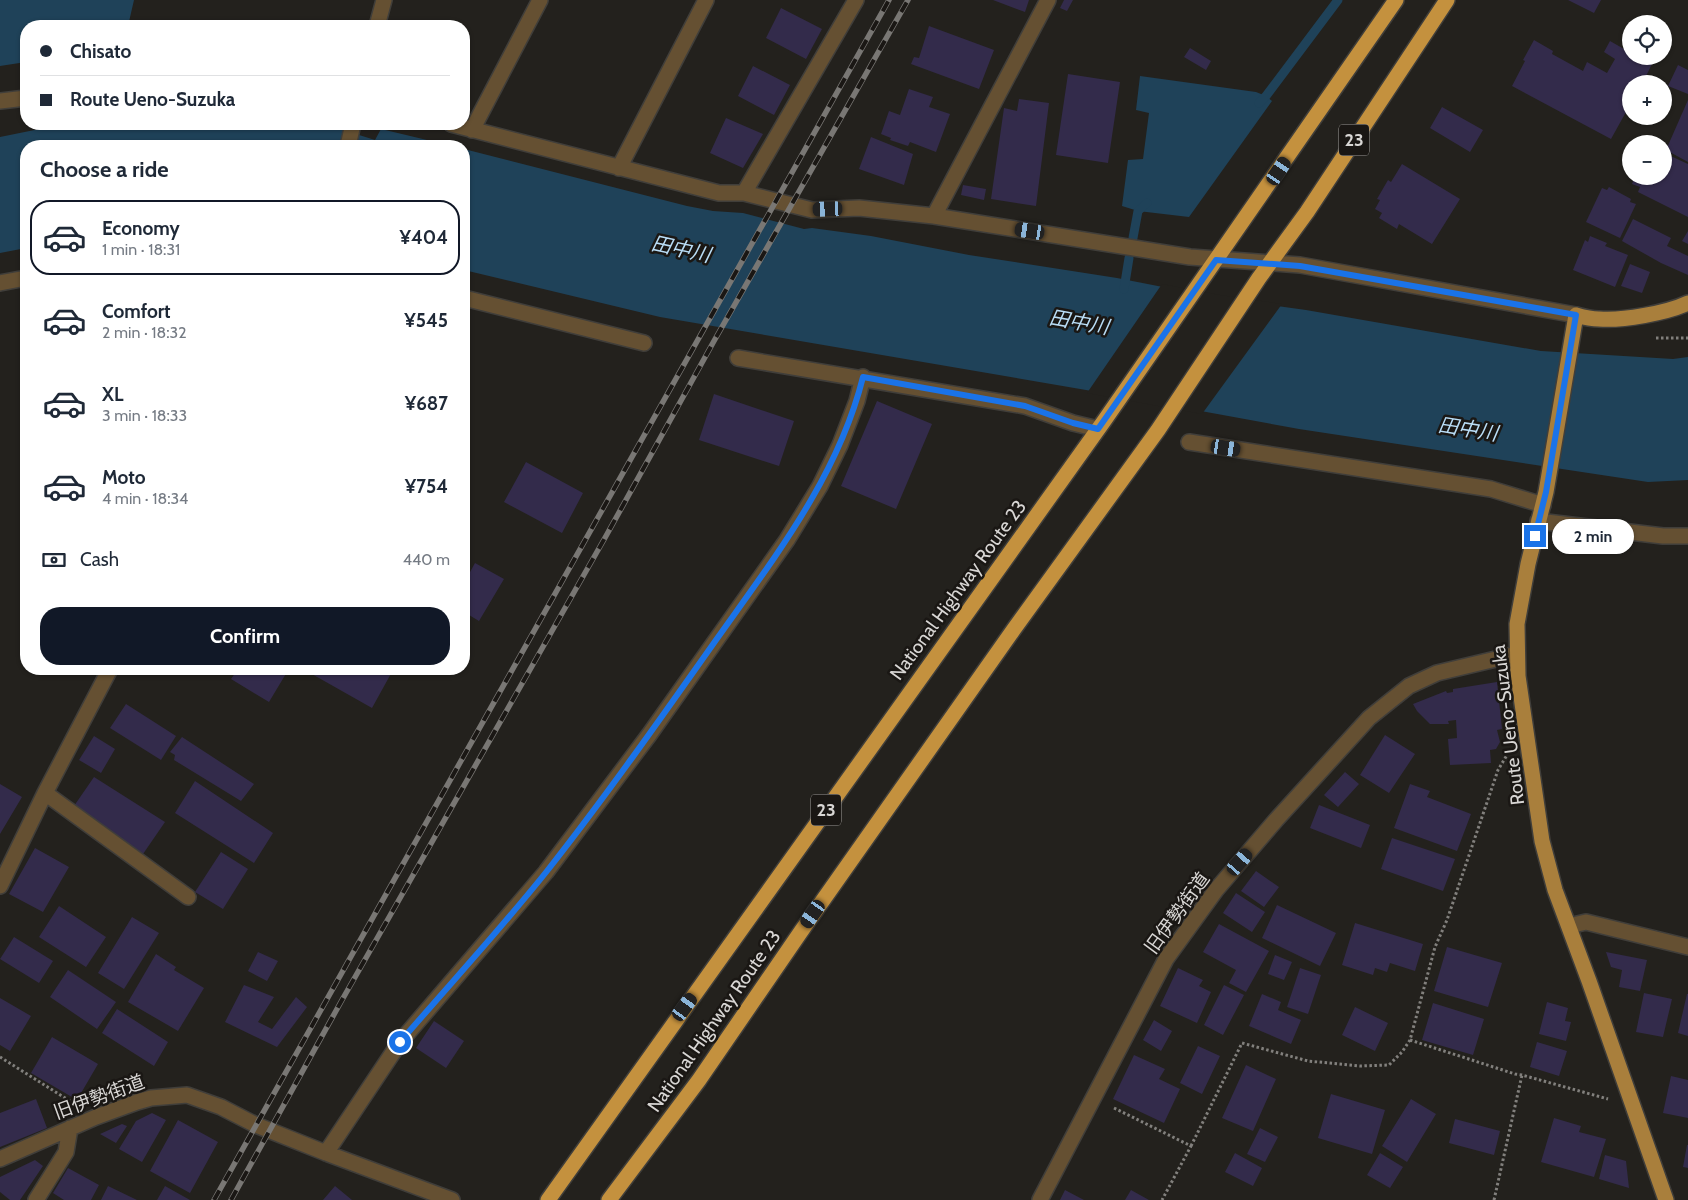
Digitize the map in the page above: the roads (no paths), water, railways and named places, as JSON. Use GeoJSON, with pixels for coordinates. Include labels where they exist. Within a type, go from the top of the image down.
{"type":"FeatureCollection","features":[{"type":"Feature","properties":{"kind":"highway","name":"National Highway Route 23"},"geometry":{"type":"LineString","coordinates":[[548,1200],[1101,425],[1396,0]]}},
{"type":"Feature","properties":{"kind":"highway","name":"National Highway Route 23"},"geometry":{"type":"LineString","coordinates":[[609,1200],[700,1080],[802,930],[1008,637],[1158,430],[1259,278],[1307,212],[1447,0]]}},
{"type":"Feature","properties":{"kind":"main road"},"geometry":{"type":"LineString","coordinates":[[1576,315],[1599,319],[1644,315],[1680,307],[1688,303]]}},
{"type":"Feature","properties":{"kind":"main road","name":"Route Ueno-Suzuka"},"geometry":{"type":"LineString","coordinates":[[1576,315],[1544,498],[1518,615],[1518,676],[1542,841],[1555,890],[1666,1200]]}},
{"type":"Feature","properties":{"kind":"street"},"geometry":{"type":"LineString","coordinates":[[368,0],[382,4],[378,20]]}},
{"type":"Feature","properties":{"kind":"street"},"geometry":{"type":"LineString","coordinates":[[540,0],[472,130],[719,193],[744,193],[812,210],[860,208],[934,216],[1212,264],[1270,263],[1300,266],[1576,315]]}},
{"type":"Feature","properties":{"kind":"street"},"geometry":{"type":"LineString","coordinates":[[620,168],[706,0]]}},
{"type":"Feature","properties":{"kind":"street"},"geometry":{"type":"LineString","coordinates":[[744,193],[856,0]]}},
{"type":"Feature","properties":{"kind":"street"},"geometry":{"type":"LineString","coordinates":[[934,216],[1048,0]]}},
{"type":"Feature","properties":{"kind":"street"},"geometry":{"type":"LineString","coordinates":[[0,101],[20,99]]}},
{"type":"Feature","properties":{"kind":"street"},"geometry":{"type":"LineString","coordinates":[[0,284],[20,279]]}},
{"type":"Feature","properties":{"kind":"street"},"geometry":{"type":"LineString","coordinates":[[470,300],[644,343]]}},
{"type":"Feature","properties":{"kind":"street"},"geometry":{"type":"LineString","coordinates":[[738,358],[863,377],[1025,406],[1073,423],[1101,425]]}},
{"type":"Feature","properties":{"kind":"street"},"geometry":{"type":"LineString","coordinates":[[452,1200],[326,1153],[400,1042],[546,872],[649,735],[787,540],[820,486],[840,444],[857,401],[863,377]]}},
{"type":"Feature","properties":{"kind":"street"},"geometry":{"type":"LineString","coordinates":[[1189,442],[1544,498]]}},
{"type":"Feature","properties":{"kind":"street"},"geometry":{"type":"LineString","coordinates":[[1538,521],[1663,536],[1688,536]]}},
{"type":"Feature","properties":{"kind":"street","name":"旧伊勢街道"},"geometry":{"type":"LineString","coordinates":[[1040,1200],[1166,959],[1216,890],[1276,820],[1369,718],[1409,686],[1437,673],[1517,654]]}},
{"type":"Feature","properties":{"kind":"street"},"geometry":{"type":"LineString","coordinates":[[0,886],[45,793],[107,675]]}},
{"type":"Feature","properties":{"kind":"street"},"geometry":{"type":"LineString","coordinates":[[45,793],[188,897]]}},
{"type":"Feature","properties":{"kind":"street"},"geometry":{"type":"LineString","coordinates":[[1569,926],[1586,922],[1688,947]]}},
{"type":"Feature","properties":{"kind":"street","name":"旧伊勢街道"},"geometry":{"type":"LineString","coordinates":[[0,1159],[96,1117],[151,1098],[187,1095],[221,1107],[326,1153]]}},
{"type":"Feature","properties":{"kind":"street"},"geometry":{"type":"LineString","coordinates":[[36,1200],[66,1152],[70,1128]]}},
{"type":"Feature","properties":{"kind":"water"},"geometry":{"type":"Polygon","coordinates":[[[0,0],[134,0],[129,20],[20,20],[20,63],[0,66],[0,0]]]}},
{"type":"Feature","properties":{"kind":"water"},"geometry":{"type":"Polygon","coordinates":[[[1140,76],[1256,92],[1272,101],[1189,217],[1138,211],[1122,206],[1128,160],[1143,159],[1149,113],[1136,110],[1140,76]]]}},
{"type":"Feature","properties":{"kind":"water"},"geometry":{"type":"Polygon","coordinates":[[[34,130],[343,130],[375,140],[20,140],[20,249],[0,253],[0,137],[34,130]]]}},
{"type":"Feature","properties":{"kind":"water"},"geometry":{"type":"Polygon","coordinates":[[[380,130],[427,140],[375,140],[380,130]]]}},
{"type":"Feature","properties":{"kind":"water","name":"田中川"},"geometry":{"type":"Polygon","coordinates":[[[470,151],[687,206],[713,211],[743,213],[804,229],[812,228],[871,236],[969,255],[1117,278],[1219,298],[1306,310],[1541,351],[1673,359],[1688,357],[1688,480],[1648,482],[1299,429],[1086,390],[660,317],[470,271],[470,151]]]}},
{"type":"Feature","properties":{"kind":"waterway"},"geometry":{"type":"LineString","coordinates":[[1259,103],[1338,0]]}},
{"type":"Feature","properties":{"kind":"waterway"},"geometry":{"type":"LineString","coordinates":[[1133,238],[1138,211],[1147,203]]}},
{"type":"Feature","properties":{"kind":"waterway"},"geometry":{"type":"LineString","coordinates":[[1124,289],[1129,258]]}},
{"type":"Feature","properties":{"kind":"railway"},"geometry":{"type":"LineString","coordinates":[[214,1200],[889,0]]}},
{"type":"Feature","properties":{"kind":"railway"},"geometry":{"type":"LineString","coordinates":[[231,1200],[342,1000],[908,0]]}}]}
